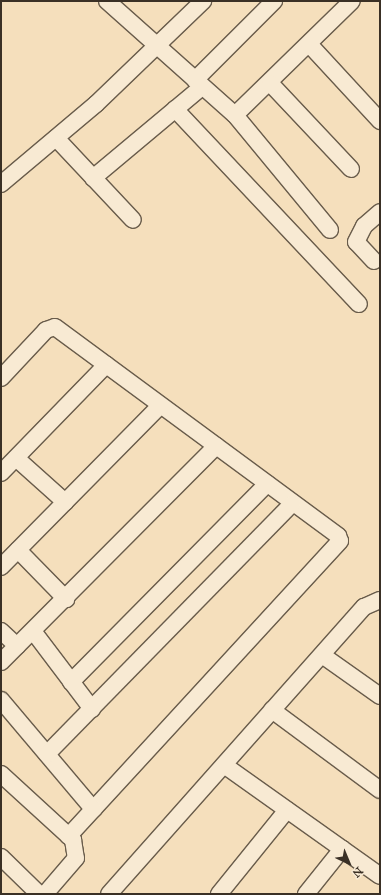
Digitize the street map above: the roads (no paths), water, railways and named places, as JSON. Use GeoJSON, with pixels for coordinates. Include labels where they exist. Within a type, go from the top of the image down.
{"type":"FeatureCollection","features":[{"type":"Feature","properties":{"kind":"street"},"geometry":{"type":"LineString","coordinates":[[1,184],[56,138],[158,46],[202,1]]}},
{"type":"Feature","properties":{"kind":"street"},"geometry":{"type":"LineString","coordinates":[[93,178],[175,109],[274,1]]}},
{"type":"Feature","properties":{"kind":"street"},"geometry":{"type":"LineString","coordinates":[[115,3],[158,46],[235,115],[330,230]]}},
{"type":"Feature","properties":{"kind":"street"},"geometry":{"type":"LineString","coordinates":[[235,115],[309,44],[346,3]]}},
{"type":"Feature","properties":{"kind":"street"},"geometry":{"type":"LineString","coordinates":[[309,44],[380,121]]}},
{"type":"Feature","properties":{"kind":"street"},"geometry":{"type":"LineString","coordinates":[[270,83],[351,170]]}},
{"type":"Feature","properties":{"kind":"street"},"geometry":{"type":"LineString","coordinates":[[175,109],[359,304]]}},
{"type":"Feature","properties":{"kind":"street"},"geometry":{"type":"LineString","coordinates":[[56,138],[133,220]]}},
{"type":"Feature","properties":{"kind":"street"},"geometry":{"type":"LineString","coordinates":[[374,261],[356,242],[364,226],[380,212]]}},
{"type":"Feature","properties":{"kind":"street"},"geometry":{"type":"LineString","coordinates":[[1,378],[46,330],[55,327],[338,536],[340,542],[69,836]]}},
{"type":"Feature","properties":{"kind":"street"},"geometry":{"type":"LineString","coordinates":[[1,473],[106,365]]}},
{"type":"Feature","properties":{"kind":"street"},"geometry":{"type":"LineString","coordinates":[[1,567],[160,406]]}},
{"type":"Feature","properties":{"kind":"street"},"geometry":{"type":"LineString","coordinates":[[1,662],[66,599],[216,446]]}},
{"type":"Feature","properties":{"kind":"street"},"geometry":{"type":"LineString","coordinates":[[16,458],[65,502]]}},
{"type":"Feature","properties":{"kind":"street"},"geometry":{"type":"LineString","coordinates":[[71,682],[267,484]]}},
{"type":"Feature","properties":{"kind":"street"},"geometry":{"type":"LineString","coordinates":[[47,754],[293,503]]}},
{"type":"Feature","properties":{"kind":"street"},"geometry":{"type":"LineString","coordinates":[[18,550],[66,599]]}},
{"type":"Feature","properties":{"kind":"street"},"geometry":{"type":"LineString","coordinates":[[110,894],[364,607],[380,600]]}},
{"type":"Feature","properties":{"kind":"street"},"geometry":{"type":"LineString","coordinates":[[1,630],[17,646]]}},
{"type":"Feature","properties":{"kind":"street"},"geometry":{"type":"LineString","coordinates":[[33,631],[92,709]]}},
{"type":"Feature","properties":{"kind":"street"},"geometry":{"type":"LineString","coordinates":[[322,655],[380,696]]}},
{"type":"Feature","properties":{"kind":"street"},"geometry":{"type":"LineString","coordinates":[[1,700],[93,810]]}},
{"type":"Feature","properties":{"kind":"street"},"geometry":{"type":"LineString","coordinates":[[272,710],[380,790]]}},
{"type":"Feature","properties":{"kind":"street"},"geometry":{"type":"LineString","coordinates":[[224,765],[380,876]]}},
{"type":"Feature","properties":{"kind":"street"},"geometry":{"type":"LineString","coordinates":[[1,774],[69,836],[76,858],[45,894]]}},
{"type":"Feature","properties":{"kind":"street"},"geometry":{"type":"LineString","coordinates":[[219,894],[287,810]]}},
{"type":"Feature","properties":{"kind":"street"},"geometry":{"type":"LineString","coordinates":[[306,894],[342,849]]}},
{"type":"Feature","properties":{"kind":"street"},"geometry":{"type":"LineString","coordinates":[[1,857],[39,894]]}}]}
